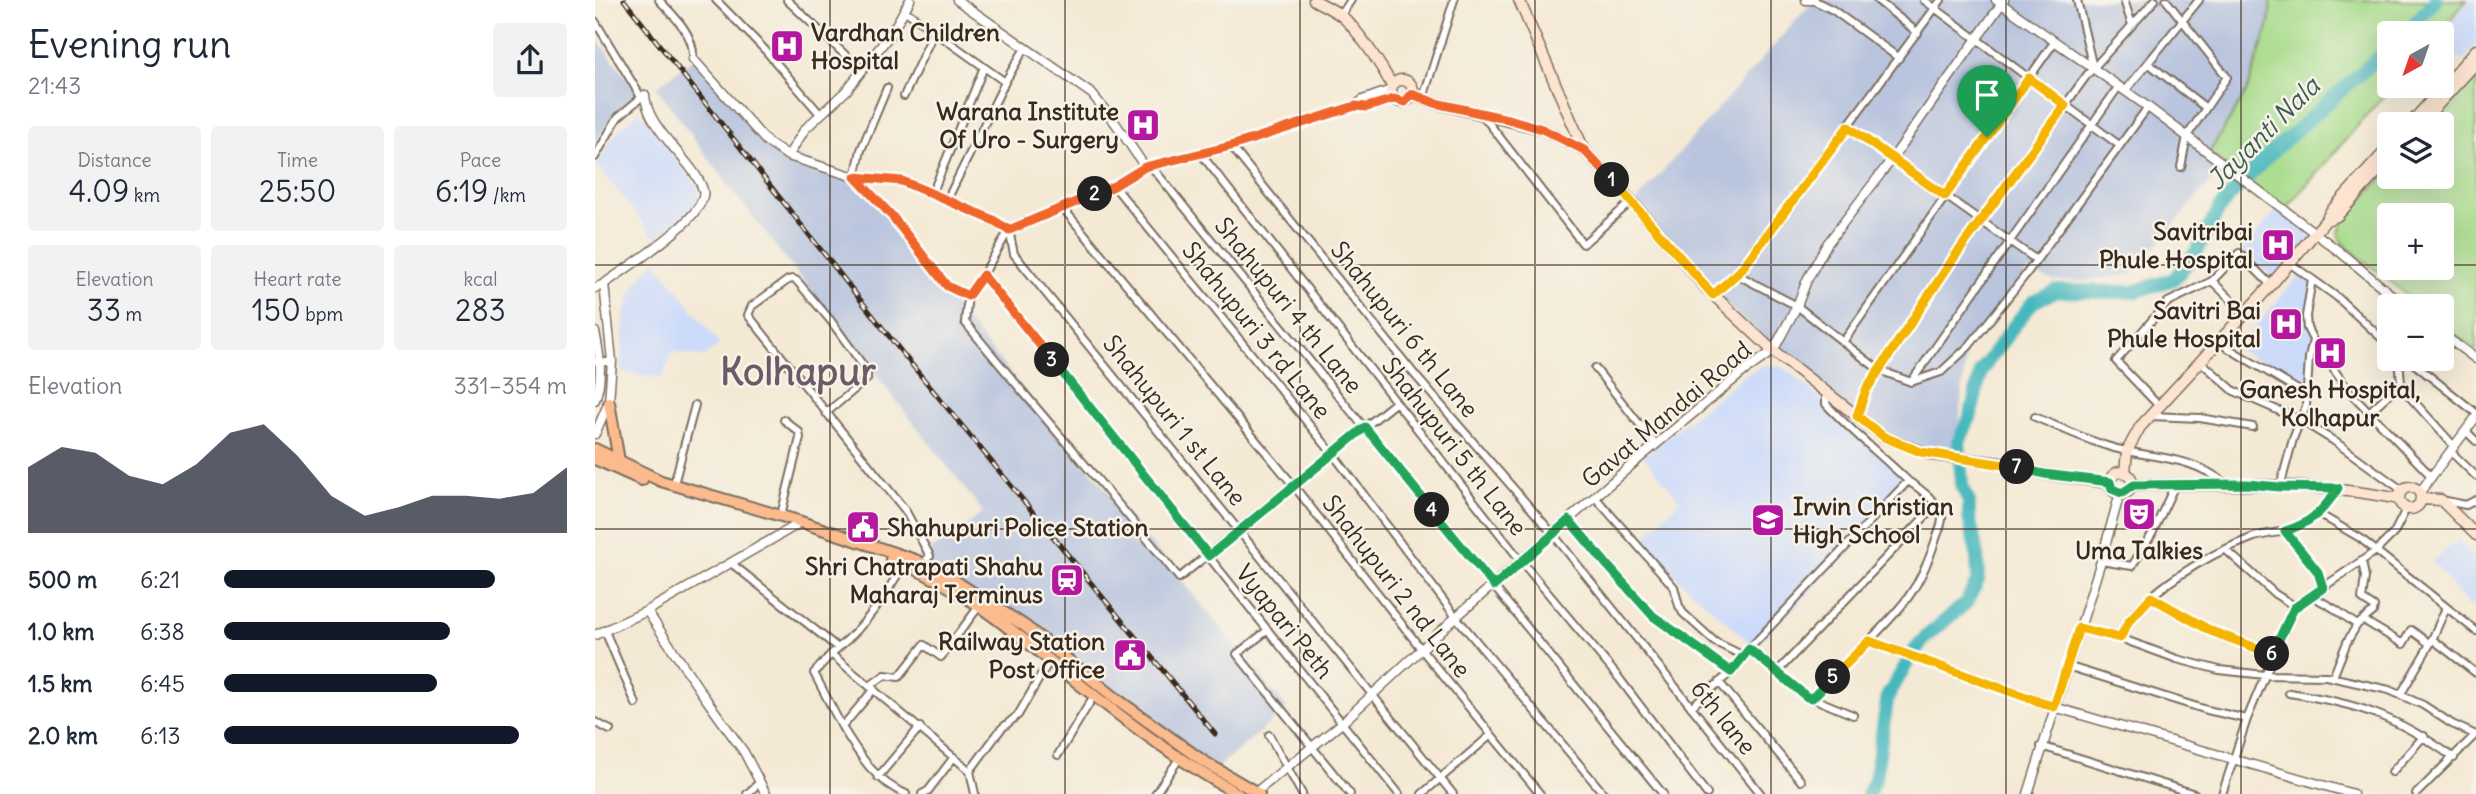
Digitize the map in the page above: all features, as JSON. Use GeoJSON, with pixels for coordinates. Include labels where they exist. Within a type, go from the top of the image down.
{"type":"FeatureCollection","features":[{"type":"Feature","properties":{"kind":"highway"},"geometry":{"type":"LineString","coordinates":[[609,402],[619,461]]}},
{"type":"Feature","properties":{"kind":"highway"},"geometry":{"type":"LineString","coordinates":[[595,449],[661,481],[781,515],[958,582],[1014,619],[1179,758],[1238,794]]}},
{"type":"Feature","properties":{"kind":"highway"},"geometry":{"type":"LineString","coordinates":[[595,459],[660,487],[795,526],[904,564],[921,566],[980,605],[1050,660],[1203,761],[1258,793]]}},
{"type":"Feature","properties":{"kind":"main road"},"geometry":{"type":"LineString","coordinates":[[1314,0],[1343,13]]}},
{"type":"Feature","properties":{"kind":"main road"},"geometry":{"type":"LineString","coordinates":[[1327,0],[1343,13],[1394,89],[1405,102],[1412,94],[1408,82],[1394,89]]}},
{"type":"Feature","properties":{"kind":"main road"},"geometry":{"type":"LineString","coordinates":[[1519,0],[1584,150],[1713,295],[1773,351],[1884,437],[1932,455],[2110,482]]}},
{"type":"Feature","properties":{"kind":"main road"},"geometry":{"type":"LineString","coordinates":[[2421,112],[2476,50]]}},
{"type":"Feature","properties":{"kind":"main road"},"geometry":{"type":"LineString","coordinates":[[2431,112],[2476,64]]}},
{"type":"Feature","properties":{"kind":"main road"},"geometry":{"type":"LineString","coordinates":[[1412,94],[1435,103],[1542,129],[1584,150]]}},
{"type":"Feature","properties":{"kind":"main road"},"geometry":{"type":"LineString","coordinates":[[2125,473],[2127,451],[2140,427],[2271,285],[2331,211],[2377,160]]}},
{"type":"Feature","properties":{"kind":"main road"},"geometry":{"type":"LineString","coordinates":[[2326,220],[2337,216],[2377,172]]}},
{"type":"Feature","properties":{"kind":"main road"},"geometry":{"type":"LineString","coordinates":[[2125,473],[2130,478],[2128,491],[2120,493],[2112,489],[2110,482],[2115,474],[2125,473]]}},
{"type":"Feature","properties":{"kind":"main road"},"geometry":{"type":"LineString","coordinates":[[2131,485],[2226,484],[2338,488],[2400,495],[2410,487],[2421,496],[2441,500],[2476,535]]}},
{"type":"Feature","properties":{"kind":"main road"},"geometry":{"type":"LineString","coordinates":[[2400,495],[2401,505],[2406,509],[2416,508],[2421,496]]}},
{"type":"Feature","properties":{"kind":"street"},"geometry":{"type":"LineString","coordinates":[[659,0],[692,41],[692,60],[767,142],[788,156],[855,177],[902,181],[1009,230]]}},
{"type":"Feature","properties":{"kind":"street"},"geometry":{"type":"LineString","coordinates":[[716,0],[766,51],[820,114]]}},
{"type":"Feature","properties":{"kind":"street"},"geometry":{"type":"LineString","coordinates":[[787,0],[861,70]]}},
{"type":"Feature","properties":{"kind":"street"},"geometry":{"type":"LineString","coordinates":[[788,156],[805,129],[846,91],[892,32],[910,0]]}},
{"type":"Feature","properties":{"kind":"street"},"geometry":{"type":"LineString","coordinates":[[957,0],[1092,94],[1148,167]]}},
{"type":"Feature","properties":{"kind":"street"},"geometry":{"type":"LineString","coordinates":[[1343,13],[1351,0]]}},
{"type":"Feature","properties":{"kind":"street"},"geometry":{"type":"LineString","coordinates":[[1423,98],[1454,0]]}},
{"type":"Feature","properties":{"kind":"street"},"geometry":{"type":"LineString","coordinates":[[1806,0],[1813,0],[1833,10],[1899,58]]}},
{"type":"Feature","properties":{"kind":"street"},"geometry":{"type":"LineString","coordinates":[[1877,0],[1917,33]]}},
{"type":"Feature","properties":{"kind":"street"},"geometry":{"type":"LineString","coordinates":[[1924,0],[2119,145]]}},
{"type":"Feature","properties":{"kind":"street"},"geometry":{"type":"LineString","coordinates":[[1713,295],[1736,274],[1941,0]]}},
{"type":"Feature","properties":{"kind":"street"},"geometry":{"type":"LineString","coordinates":[[2077,0],[2094,68]]}},
{"type":"Feature","properties":{"kind":"street"},"geometry":{"type":"LineString","coordinates":[[2124,0],[2132,25]]}},
{"type":"Feature","properties":{"kind":"street"},"geometry":{"type":"LineString","coordinates":[[1857,416],[1866,390],[1953,259],[2065,105],[2155,0]]}},
{"type":"Feature","properties":{"kind":"street"},"geometry":{"type":"LineString","coordinates":[[2166,0],[2227,77],[2187,136],[2181,167]]}},
{"type":"Feature","properties":{"kind":"street"},"geometry":{"type":"LineString","coordinates":[[1911,382],[2091,124],[2148,63],[2199,0]]}},
{"type":"Feature","properties":{"kind":"street"},"geometry":{"type":"LineString","coordinates":[[1773,351],[1827,244],[1977,41],[2001,1],[2187,136],[2390,294]]}},
{"type":"Feature","properties":{"kind":"street"},"geometry":{"type":"LineString","coordinates":[[904,10],[1005,82]]}},
{"type":"Feature","properties":{"kind":"street"},"geometry":{"type":"LineString","coordinates":[[595,21],[643,96],[659,129],[694,175],[703,192],[702,203],[686,224],[595,288]]}},
{"type":"Feature","properties":{"kind":"street"},"geometry":{"type":"LineString","coordinates":[[904,96],[934,32]]}},
{"type":"Feature","properties":{"kind":"street"},"geometry":{"type":"LineString","coordinates":[[1843,342],[2055,41]]}},
{"type":"Feature","properties":{"kind":"street"},"geometry":{"type":"LineString","coordinates":[[947,200],[1005,82],[1025,48]]}},
{"type":"Feature","properties":{"kind":"street"},"geometry":{"type":"LineString","coordinates":[[2148,63],[2206,108]]}},
{"type":"Feature","properties":{"kind":"street"},"geometry":{"type":"LineString","coordinates":[[932,194],[984,67]]}},
{"type":"Feature","properties":{"kind":"street"},"geometry":{"type":"LineString","coordinates":[[855,177],[861,150],[887,88]]}},
{"type":"Feature","properties":{"kind":"street"},"geometry":{"type":"LineString","coordinates":[[1394,89],[1367,107],[1355,106],[1231,146],[1148,167],[1114,186],[1009,230],[968,296],[965,322],[1021,393],[1121,505],[1179,578],[1396,402]]}},
{"type":"Feature","properties":{"kind":"street"},"geometry":{"type":"LineString","coordinates":[[595,157],[618,117],[643,96]]}},
{"type":"Feature","properties":{"kind":"street"},"geometry":{"type":"LineString","coordinates":[[1736,274],[1797,306],[1879,370],[1911,382],[1941,372],[1969,346],[2148,107]]}},
{"type":"Feature","properties":{"kind":"street"},"geometry":{"type":"LineString","coordinates":[[1482,114],[1583,244],[1632,201]]}},
{"type":"Feature","properties":{"kind":"street"},"geometry":{"type":"LineString","coordinates":[[1848,127],[2035,260]]}},
{"type":"Feature","properties":{"kind":"street","name":"Shahupuri 6 th Lane"},"geometry":{"type":"LineString","coordinates":[[1231,146],[1415,375],[1553,534]]}},
{"type":"Feature","properties":{"kind":"street","name":"Shahupuri 5 th Lane"},"geometry":{"type":"LineString","coordinates":[[1201,154],[1521,561],[1619,678],[1707,794]]}},
{"type":"Feature","properties":{"kind":"street","name":"Shahupuri 4 th Lane"},"geometry":{"type":"LineString","coordinates":[[1148,167],[1365,427],[1663,794]]}},
{"type":"Feature","properties":{"kind":"street"},"geometry":{"type":"LineString","coordinates":[[855,177],[892,216],[947,286],[968,296]]}},
{"type":"Feature","properties":{"kind":"street","name":"Shahupuri 3 rd Lane"},"geometry":{"type":"LineString","coordinates":[[1114,186],[1333,454],[1456,617],[1604,794]]}},
{"type":"Feature","properties":{"kind":"street","name":"Shahupuri 2 nd Lane"},"geometry":{"type":"LineString","coordinates":[[1062,207],[1294,486],[1422,650],[1540,794]]}},
{"type":"Feature","properties":{"kind":"street","name":"Shahupuri 1 st Lane"},"geometry":{"type":"LineString","coordinates":[[1009,230],[1014,254],[1453,794]]}},
{"type":"Feature","properties":{"kind":"street"},"geometry":{"type":"LineString","coordinates":[[2159,406],[2116,361],[2168,302],[2212,281],[2239,253],[2271,285]]}},
{"type":"Feature","properties":{"kind":"street"},"geometry":{"type":"LineString","coordinates":[[2289,262],[2337,297],[2377,334]]}},
{"type":"Feature","properties":{"kind":"street","name":"Vyapari Peth"},"geometry":{"type":"LineString","coordinates":[[983,275],[1399,794]]}},
{"type":"Feature","properties":{"kind":"street"},"geometry":{"type":"LineString","coordinates":[[2312,279],[2305,316],[2313,340],[2338,377],[2432,477]]}},
{"type":"Feature","properties":{"kind":"street"},"geometry":{"type":"LineString","coordinates":[[826,413],[867,379],[867,371],[831,321],[797,281],[787,280],[752,306],[748,315],[826,413],[905,510],[930,556],[921,566]]}},
{"type":"Feature","properties":{"kind":"street"},"geometry":{"type":"LineString","coordinates":[[2212,281],[2245,313]]}},
{"type":"Feature","properties":{"kind":"street"},"geometry":{"type":"LineString","coordinates":[[595,435],[609,402],[612,361],[604,284]]}},
{"type":"Feature","properties":{"kind":"street"},"geometry":{"type":"LineString","coordinates":[[595,332],[599,389],[595,400]]}},
{"type":"Feature","properties":{"kind":"street"},"geometry":{"type":"LineString","coordinates":[[2280,487],[2308,396],[2309,358],[2313,340]]}},
{"type":"Feature","properties":{"kind":"street"},"geometry":{"type":"LineString","coordinates":[[2218,342],[2308,396]]}},
{"type":"Feature","properties":{"kind":"street"},"geometry":{"type":"LineString","coordinates":[[2454,343],[2476,359]]}},
{"type":"Feature","properties":{"kind":"street","name":"Gavat Mandai Road"},"geometry":{"type":"LineString","coordinates":[[1422,650],[1456,617],[1656,444],[1743,372],[1773,351]]}},
{"type":"Feature","properties":{"kind":"street"},"geometry":{"type":"LineString","coordinates":[[598,362],[612,361]]}},
{"type":"Feature","properties":{"kind":"street"},"geometry":{"type":"LineString","coordinates":[[2200,361],[2234,391],[2300,420],[2352,454],[2400,495]]}},
{"type":"Feature","properties":{"kind":"street"},"geometry":{"type":"LineString","coordinates":[[1595,368],[1656,444]]}},
{"type":"Feature","properties":{"kind":"street"},"geometry":{"type":"LineString","coordinates":[[2400,371],[2400,383],[2409,396],[2476,476]]}},
{"type":"Feature","properties":{"kind":"street"},"geometry":{"type":"LineString","coordinates":[[2421,496],[2476,415],[2423,371]]}},
{"type":"Feature","properties":{"kind":"street"},"geometry":{"type":"LineString","coordinates":[[2369,412],[2400,383]]}},
{"type":"Feature","properties":{"kind":"street"},"geometry":{"type":"LineString","coordinates":[[1812,698],[1914,592],[1926,570],[1941,522],[1940,511],[1936,505],[1881,454],[1850,430],[1826,404],[1826,393]]}},
{"type":"Feature","properties":{"kind":"street"},"geometry":{"type":"LineString","coordinates":[[674,484],[695,405]]}},
{"type":"Feature","properties":{"kind":"street"},"geometry":{"type":"LineString","coordinates":[[2035,416],[2082,437],[2127,451],[2189,462],[2211,472],[2226,484]]}},
{"type":"Feature","properties":{"kind":"street"},"geometry":{"type":"LineString","coordinates":[[2150,416],[2200,418],[2253,426]]}},
{"type":"Feature","properties":{"kind":"street"},"geometry":{"type":"LineString","coordinates":[[781,515],[800,438],[799,432],[784,420]]}},
{"type":"Feature","properties":{"kind":"street"},"geometry":{"type":"LineString","coordinates":[[2466,431],[2476,441]]}},
{"type":"Feature","properties":{"kind":"street"},"geometry":{"type":"LineString","coordinates":[[1691,707],[1731,672],[1749,649],[1908,481]]}},
{"type":"Feature","properties":{"kind":"street"},"geometry":{"type":"LineString","coordinates":[[2101,561],[2132,566],[2152,534],[2175,485]]}},
{"type":"Feature","properties":{"kind":"street"},"geometry":{"type":"LineString","coordinates":[[2120,638],[2129,621],[2151,597],[2199,563],[2257,536],[2299,527],[2319,514],[2338,488]]}},
{"type":"Feature","properties":{"kind":"street"},"geometry":{"type":"LineString","coordinates":[[2028,794],[2120,493]]}},
{"type":"Feature","properties":{"kind":"street"},"geometry":{"type":"LineString","coordinates":[[1595,497],[1669,581],[1677,592],[1683,613],[1715,642],[1741,660]]}},
{"type":"Feature","properties":{"kind":"street"},"geometry":{"type":"LineString","coordinates":[[2441,500],[2466,505],[2476,500]]}},
{"type":"Feature","properties":{"kind":"street"},"geometry":{"type":"LineString","coordinates":[[1777,672],[1936,505]]}},
{"type":"Feature","properties":{"kind":"street"},"geometry":{"type":"LineString","coordinates":[[2222,794],[2247,719],[2295,607],[2376,551],[2394,533],[2406,509]]}},
{"type":"Feature","properties":{"kind":"street"},"geometry":{"type":"LineString","coordinates":[[2319,514],[2360,538],[2476,631]]}},
{"type":"Feature","properties":{"kind":"street"},"geometry":{"type":"LineString","coordinates":[[1569,520],[1653,616],[1731,672]]}},
{"type":"Feature","properties":{"kind":"street"},"geometry":{"type":"LineString","coordinates":[[595,635],[647,611],[795,526]]}},
{"type":"Feature","properties":{"kind":"street"},"geometry":{"type":"LineString","coordinates":[[2285,531],[2318,572],[2323,588]]}},
{"type":"Feature","properties":{"kind":"street","name":"6th lane"},"geometry":{"type":"LineString","coordinates":[[1553,534],[1761,794]]}},
{"type":"Feature","properties":{"kind":"street"},"geometry":{"type":"LineString","coordinates":[[2226,550],[2275,594],[2295,607]]}},
{"type":"Feature","properties":{"kind":"street"},"geometry":{"type":"LineString","coordinates":[[2333,677],[2347,642],[2360,622],[2373,612],[2374,607],[2361,600],[2365,577],[2362,561]]}},
{"type":"Feature","properties":{"kind":"street"},"geometry":{"type":"LineString","coordinates":[[730,563],[838,648]]}},
{"type":"Feature","properties":{"kind":"street"},"geometry":{"type":"LineString","coordinates":[[904,564],[877,608],[860,629],[814,673],[842,727],[878,778],[906,794]]}},
{"type":"Feature","properties":{"kind":"street"},"geometry":{"type":"LineString","coordinates":[[2312,596],[2403,645],[2411,630],[2476,673]]}},
{"type":"Feature","properties":{"kind":"street"},"geometry":{"type":"LineString","coordinates":[[2151,597],[2211,631],[2273,654]]}},
{"type":"Feature","properties":{"kind":"street"},"geometry":{"type":"LineString","coordinates":[[842,727],[885,675],[899,677],[924,645],[941,657],[980,605]]}},
{"type":"Feature","properties":{"kind":"street"},"geometry":{"type":"LineString","coordinates":[[2401,694],[2446,608]]}},
{"type":"Feature","properties":{"kind":"street"},"geometry":{"type":"LineString","coordinates":[[647,611],[744,752],[766,794]]}},
{"type":"Feature","properties":{"kind":"street"},"geometry":{"type":"LineString","coordinates":[[2079,628],[2120,638],[2177,659],[2219,670],[2265,675],[2333,677],[2401,694],[2476,735],[2416,794]]}},
{"type":"Feature","properties":{"kind":"street"},"geometry":{"type":"LineString","coordinates":[[1268,630],[1237,654],[1350,794]]}},
{"type":"Feature","properties":{"kind":"street"},"geometry":{"type":"LineString","coordinates":[[605,631],[636,704]]}},
{"type":"Feature","properties":{"kind":"street"},"geometry":{"type":"LineString","coordinates":[[1869,641],[2054,707],[2353,794]]}},
{"type":"Feature","properties":{"kind":"street"},"geometry":{"type":"LineString","coordinates":[[1749,649],[1800,692],[1853,715]]}},
{"type":"Feature","properties":{"kind":"street"},"geometry":{"type":"LineString","coordinates":[[1258,793],[1342,723],[1422,650]]}},
{"type":"Feature","properties":{"kind":"street"},"geometry":{"type":"LineString","coordinates":[[831,654],[970,771],[975,794]]}},
{"type":"Feature","properties":{"kind":"street"},"geometry":{"type":"LineString","coordinates":[[970,771],[1001,729],[1018,715],[1050,660]]}},
{"type":"Feature","properties":{"kind":"street"},"geometry":{"type":"LineString","coordinates":[[2067,666],[2207,710],[2247,719]]}},
{"type":"Feature","properties":{"kind":"street"},"geometry":{"type":"LineString","coordinates":[[1719,682],[1801,781]]}},
{"type":"Feature","properties":{"kind":"street"},"geometry":{"type":"LineString","coordinates":[[1058,755],[1097,691]]}},
{"type":"Feature","properties":{"kind":"street"},"geometry":{"type":"LineString","coordinates":[[2289,693],[2346,702],[2388,718],[2424,736],[2454,758]]}},
{"type":"Feature","properties":{"kind":"street"},"geometry":{"type":"LineString","coordinates":[[595,722],[610,730]]}},
{"type":"Feature","properties":{"kind":"street"},"geometry":{"type":"LineString","coordinates":[[878,778],[920,727]]}},
{"type":"Feature","properties":{"kind":"street"},"geometry":{"type":"LineString","coordinates":[[1269,735],[1303,794]]}},
{"type":"Feature","properties":{"kind":"street"},"geometry":{"type":"LineString","coordinates":[[1422,794],[1491,735]]}},
{"type":"Feature","properties":{"kind":"street"},"geometry":{"type":"LineString","coordinates":[[2392,772],[2424,736]]}},
{"type":"Feature","properties":{"kind":"street"},"geometry":{"type":"LineString","coordinates":[[2041,746],[2195,794]]}},
{"type":"Feature","properties":{"kind":"street"},"geometry":{"type":"LineString","coordinates":[[922,794],[928,791],[954,757]]}},
{"type":"Feature","properties":{"kind":"street"},"geometry":{"type":"LineString","coordinates":[[1156,794],[1179,758]]}},
{"type":"Feature","properties":{"kind":"street"},"geometry":{"type":"LineString","coordinates":[[747,794],[760,782]]}},
{"type":"Feature","properties":{"kind":"shaded area"},"geometry":{"type":"Polygon","coordinates":[[[1814,0],[2271,0],[2269,23],[2247,91],[2209,153],[2215,169],[2212,180],[2132,274],[2086,281],[2054,281],[2028,271],[1966,349],[1956,458],[1921,452],[1865,423],[1706,288],[1634,204],[1814,0]]]}},
{"type":"Feature","properties":{"kind":"shaded area"},"geometry":{"type":"Polygon","coordinates":[[[2469,0],[2476,0],[2476,45],[2462,61],[2454,54],[2454,21],[2451,21],[2469,0]]]}},
{"type":"Feature","properties":{"kind":"shaded area"},"geometry":{"type":"Polygon","coordinates":[[[595,36],[638,93],[621,106],[595,142],[595,36]]]}},
{"type":"Feature","properties":{"kind":"shaded area"},"geometry":{"type":"Polygon","coordinates":[[[693,59],[775,149],[855,177],[907,238],[942,291],[1287,708],[1216,769],[1034,634],[915,560],[958,533],[983,512],[732,190],[656,87],[693,59]]]}},
{"type":"Feature","properties":{"kind":"shaded area"},"geometry":{"type":"Polygon","coordinates":[[[639,111],[698,188],[699,195],[698,202],[656,239],[597,165],[616,133],[639,111]]]}},
{"type":"Feature","properties":{"kind":"shaded area","name":"Savitribai Phule Hospital"},"geometry":{"type":"Polygon","coordinates":[[[2278,208],[2315,240],[2279,282],[2242,251],[2278,208]]]}},
{"type":"Feature","properties":{"kind":"shaded area"},"geometry":{"type":"Polygon","coordinates":[[[655,261],[720,344],[704,357],[672,352],[662,378],[621,372],[624,319],[630,296],[643,274],[655,261]]]}},
{"type":"Feature","properties":{"kind":"shaded area","name":"Savitri Bai Phule Hospital"},"geometry":{"type":"Polygon","coordinates":[[[2299,275],[2309,279],[2317,287],[2311,313],[2315,335],[2313,357],[2310,377],[2305,387],[2237,349],[2299,275]]]}},
{"type":"Feature","properties":{"kind":"shaded area","name":"Irwin Christian High School"},"geometry":{"type":"Polygon","coordinates":[[[1777,365],[1792,374],[1899,465],[1908,482],[1797,606],[1754,646],[1638,544],[1680,500],[1643,456],[1745,375],[1762,366],[1777,365]]]}},
{"type":"Feature","properties":{"kind":"shaded area"},"geometry":{"type":"Polygon","coordinates":[[[2458,540],[2476,561],[2476,602],[2469,607],[2432,561],[2458,540]]]}},
{"type":"Feature","properties":{"kind":"green space"},"geometry":{"type":"Polygon","coordinates":[[[2271,0],[2467,0],[2449,21],[2377,21],[2377,98],[2382,98],[2285,210],[2209,153],[2247,91],[2269,24],[2271,0]]]}},
{"type":"Feature","properties":{"kind":"green space"},"geometry":{"type":"Polygon","coordinates":[[[2476,72],[2476,351],[2454,333],[2454,294],[2406,294],[2388,280],[2454,280],[2454,203],[2377,203],[2377,271],[2342,243],[2338,234],[2343,222],[2377,184],[2377,189],[2454,189],[2454,112],[2441,112],[2476,72]]]}},
{"type":"Feature","properties":{"kind":"waterway","name":"Jayanti Nala"},"geometry":{"type":"LineString","coordinates":[[2416,21],[2436,0]]}},
{"type":"Feature","properties":{"kind":"waterway","name":"Jayanti Nala"},"geometry":{"type":"LineString","coordinates":[[1868,794],[1875,779],[1888,695],[1914,651],[1928,635],[1966,603],[1978,580],[1969,502],[1962,486],[1959,441],[1971,415],[1981,371],[2033,302],[2056,291],[2133,292],[2174,279],[2197,251],[2219,209],[2230,196],[2271,153],[2377,59]]}},
{"type":"Feature","properties":{"kind":"railway"},"geometry":{"type":"LineString","coordinates":[[624,0],[903,354],[1215,734]]}},
{"type":"Feature","properties":{"kind":"place","name":"Vardhan Children Hospital"},"geometry":{"type":"Point","coordinates":[787,46]}},
{"type":"Feature","properties":{"kind":"place","name":"Warana Institute Of Uro - Surgery"},"geometry":{"type":"Point","coordinates":[1143,125]}},
{"type":"Feature","properties":{"kind":"place","name":"Savitribai Phule Hospital"},"geometry":{"type":"Point","coordinates":[2278,245]}},
{"type":"Feature","properties":{"kind":"place","name":"Savitri Bai Phule Hospital"},"geometry":{"type":"Point","coordinates":[2286,324]}},
{"type":"Feature","properties":{"kind":"place","name":"Ganesh Hospital, Kolhapur"},"geometry":{"type":"Point","coordinates":[2330,353]}},
{"type":"Feature","properties":{"kind":"place","name":"Uma Talkies"},"geometry":{"type":"Point","coordinates":[2139,514]}},
{"type":"Feature","properties":{"kind":"place","name":"Irwin Christian High School"},"geometry":{"type":"Point","coordinates":[1768,520]}},
{"type":"Feature","properties":{"kind":"place","name":"Shahupuri Police Station"},"geometry":{"type":"Point","coordinates":[863,527]}},
{"type":"Feature","properties":{"kind":"place","name":"Shri Chatrapati Shahu Maharaj Terminus"},"geometry":{"type":"Point","coordinates":[1067,580]}},
{"type":"Feature","properties":{"kind":"place","name":"Railway Station Post Office"},"geometry":{"type":"Point","coordinates":[1130,655]}},
{"type":"Feature","properties":{"kind":"district","name":"Kolhapur"},"geometry":{"type":"Point","coordinates":[798,371]}},
{"type":"Feature","properties":{"kind":"route"},"geometry":{"type":"LineString","coordinates":[[2029,78],[2065,105],[1953,259],[1866,390],[1857,416],[1884,437],[1921,452],[2010,465],[2044,474],[2110,482],[2112,489],[2118,493],[2125,493],[2131,485],[2246,484],[2338,488],[2319,514],[2299,527],[2285,531],[2318,572],[2323,588],[2294,608],[2273,654],[2211,631],[2151,597],[2129,621],[2120,638],[2079,628],[2054,707],[1869,641],[1812,698],[1807,697],[1749,649],[1731,672],[1653,616],[1569,520],[1494,586],[1365,427],[1209,556],[983,275],[968,296],[947,286],[892,216],[855,177],[902,181],[993,220],[1009,230],[1114,186],[1145,167],[1231,146],[1355,106],[1367,107],[1394,99],[1405,102],[1412,94],[1435,103],[1542,129],[1584,150],[1713,295],[1740,271],[1848,127],[1945,196],[1987,137],[2029,78]]}}]}
